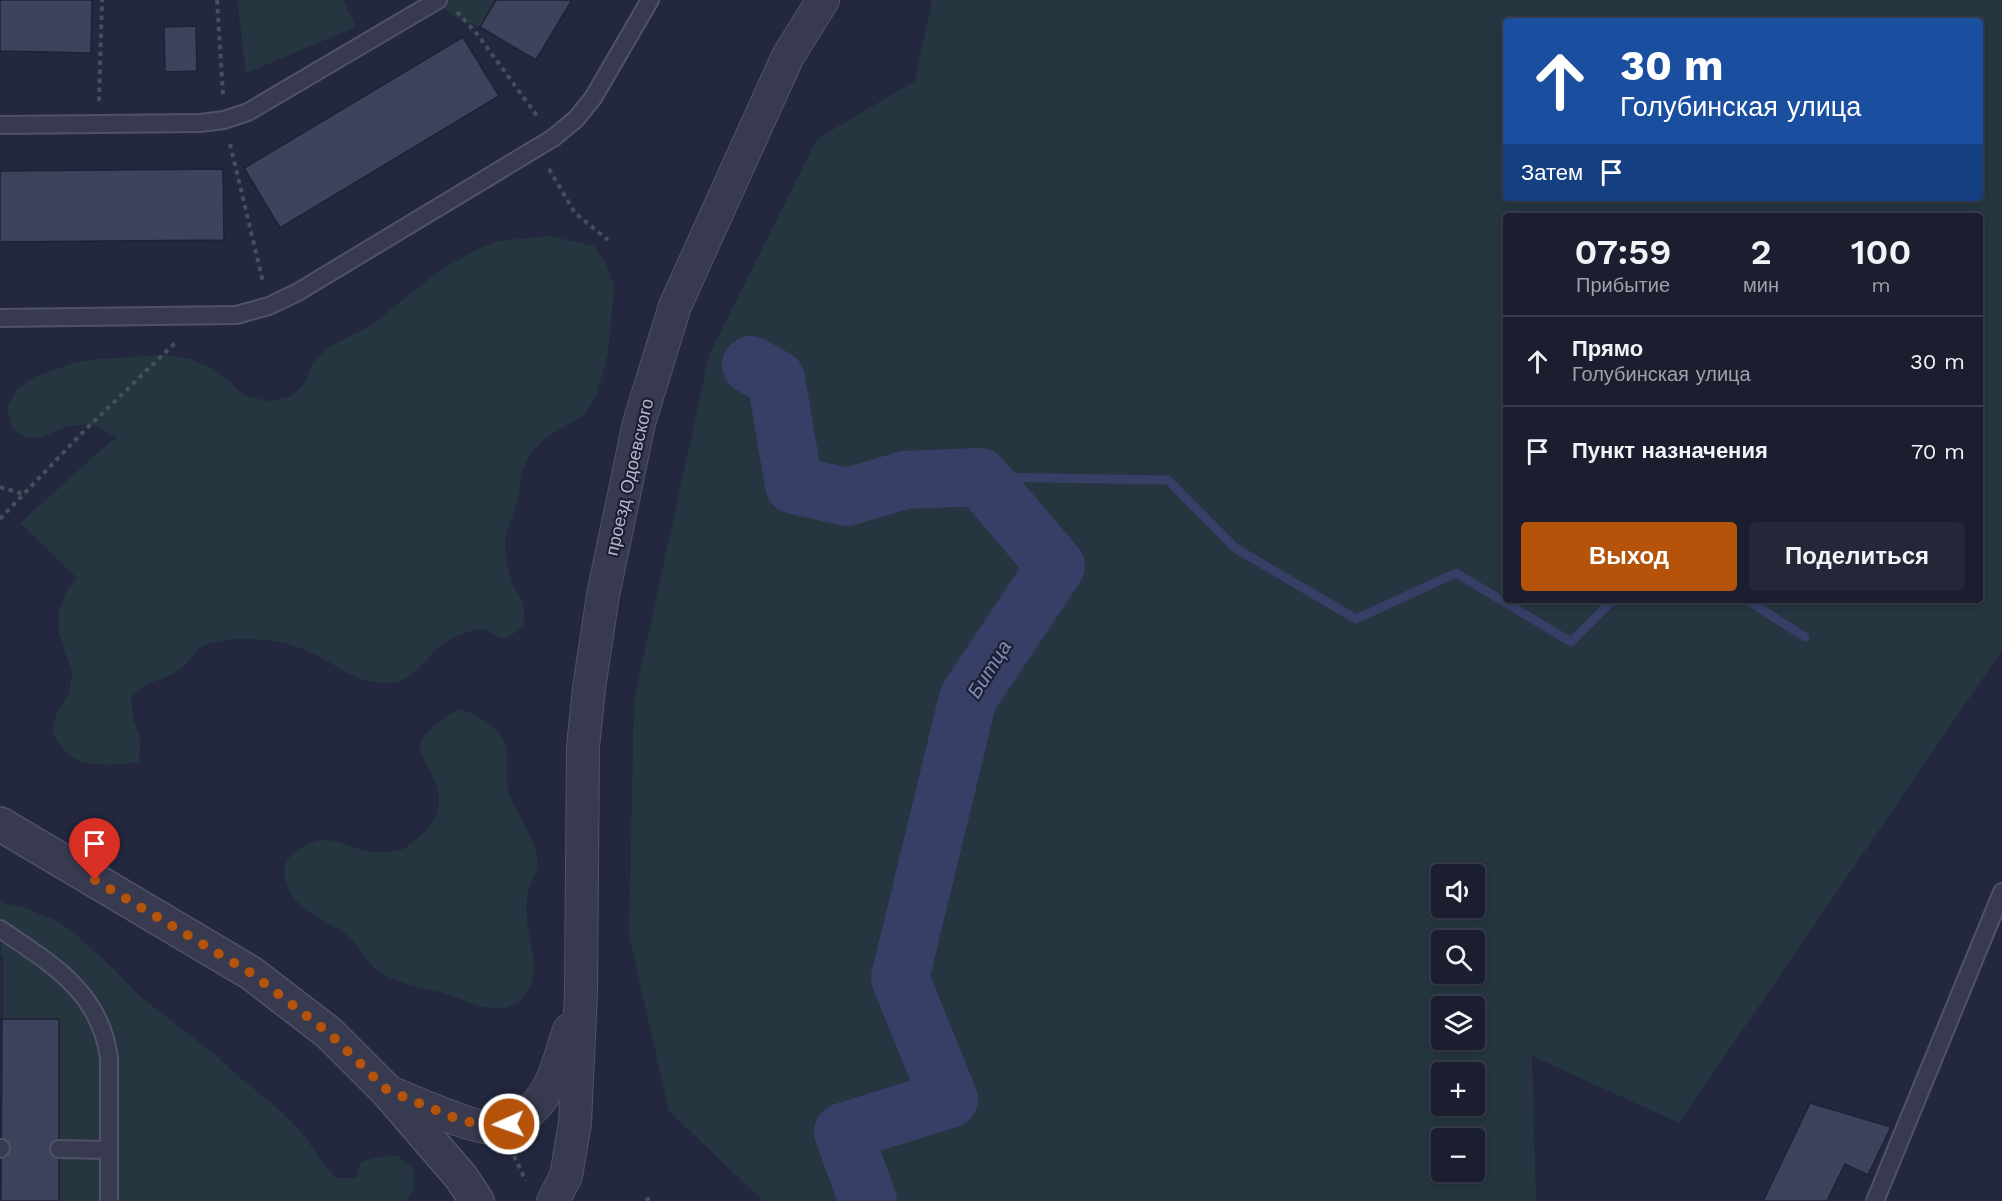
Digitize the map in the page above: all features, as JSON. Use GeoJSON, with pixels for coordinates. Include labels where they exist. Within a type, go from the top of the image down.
{"type":"FeatureCollection","features":[{"type":"Feature","properties":{"kind":"street","name":"проезд Одоевского"},"geometry":{"type":"LineString","coordinates":[[553,1201],[566,1176],[575,1123],[581,992],[583,747],[589,688],[603,595],[639,423],[675,306],[788,56],[823,0]]}},
{"type":"Feature","properties":{"kind":"street"},"geometry":{"type":"LineString","coordinates":[[0,824],[251,973],[329,1033],[387,1090],[461,1177],[477,1201]]}},
{"type":"Feature","properties":{"kind":"street","name":"проезд Одоевского"},"geometry":{"type":"LineString","coordinates":[[387,1090],[455,1118],[494,1129],[525,1116],[537,1106],[551,1084],[581,992]]}},
{"type":"Feature","properties":{"kind":"lane"},"geometry":{"type":"LineString","coordinates":[[0,125],[200,123],[224,120],[248,112],[438,0]]}},
{"type":"Feature","properties":{"kind":"lane"},"geometry":{"type":"LineString","coordinates":[[0,318],[236,315],[269,306],[298,292],[537,148],[576,119],[593,98],[650,0]]}},
{"type":"Feature","properties":{"kind":"lane"},"geometry":{"type":"LineString","coordinates":[[1875,1201],[2002,892]]}},
{"type":"Feature","properties":{"kind":"lane"},"geometry":{"type":"LineString","coordinates":[[0,929],[69,978],[95,1012],[106,1039],[109,1058],[109,1201]]}},
{"type":"Feature","properties":{"kind":"lane"},"geometry":{"type":"LineString","coordinates":[[59,1149],[109,1150]]}},
{"type":"Feature","properties":{"kind":"path"},"geometry":{"type":"LineString","coordinates":[[99,124],[102,0]]}},
{"type":"Feature","properties":{"kind":"path"},"geometry":{"type":"LineString","coordinates":[[218,0],[224,120],[269,306]]}},
{"type":"Feature","properties":{"kind":"path"},"geometry":{"type":"LineString","coordinates":[[454,8],[477,34],[553,138]]}},
{"type":"Feature","properties":{"kind":"path"},"geometry":{"type":"LineString","coordinates":[[537,148],[575,213],[608,240]]}},
{"type":"Feature","properties":{"kind":"path"},"geometry":{"type":"LineString","coordinates":[[0,519],[202,316]]}},
{"type":"Feature","properties":{"kind":"path"},"geometry":{"type":"LineString","coordinates":[[0,487],[23,494]]}},
{"type":"Feature","properties":{"kind":"path"},"geometry":{"type":"LineString","coordinates":[[513,1153],[527,1184]]}},
{"type":"Feature","properties":{"kind":"path"},"geometry":{"type":"LineString","coordinates":[[646,1201],[648,1199],[651,1201]]}},
{"type":"Feature","properties":{"kind":"shaded area"},"geometry":{"type":"Polygon","coordinates":[[[237,0],[343,0],[356,27],[246,73],[237,0]]]}},
{"type":"Feature","properties":{"kind":"shaded area"},"geometry":{"type":"Polygon","coordinates":[[[437,0],[496,0],[480,27],[456,17],[437,0]]]}},
{"type":"Feature","properties":{"kind":"shaded area"},"geometry":{"type":"Polygon","coordinates":[[[932,0],[2002,0],[2002,650],[1679,1123],[1532,1056],[1536,1201],[763,1201],[669,1111],[629,935],[634,701],[709,355],[817,139],[915,81],[932,0]]]}},
{"type":"Feature","properties":{"kind":"shaded area"},"geometry":{"type":"Polygon","coordinates":[[[549,236],[594,246],[607,266],[614,287],[608,353],[596,396],[584,415],[547,437],[531,453],[521,473],[519,496],[505,539],[506,560],[511,582],[523,602],[525,626],[501,639],[484,629],[458,636],[440,646],[411,675],[392,683],[361,679],[304,649],[275,641],[244,639],[214,642],[201,647],[175,673],[150,683],[131,697],[133,719],[141,740],[139,762],[87,763],[69,755],[52,731],[57,712],[69,693],[72,673],[59,633],[59,611],[66,592],[77,578],[20,523],[117,438],[100,428],[88,425],[69,426],[33,438],[24,436],[12,428],[7,408],[17,389],[34,377],[76,362],[168,355],[190,359],[211,368],[245,396],[267,401],[290,397],[305,383],[313,362],[329,347],[370,326],[440,270],[498,241],[549,236]]]}},
{"type":"Feature","properties":{"kind":"shaded area"},"geometry":{"type":"Polygon","coordinates":[[[461,709],[489,724],[502,737],[507,753],[509,791],[535,846],[537,856],[537,868],[526,906],[534,965],[533,975],[525,996],[516,1004],[504,1008],[479,1006],[444,993],[403,983],[380,972],[371,965],[350,938],[300,905],[292,896],[284,874],[290,857],[320,840],[334,841],[367,851],[391,851],[406,847],[425,831],[438,810],[439,800],[438,790],[419,749],[424,735],[447,715],[461,709]]]}},
{"type":"Feature","properties":{"kind":"shaded area"},"geometry":{"type":"Polygon","coordinates":[[[0,901],[57,921],[73,932],[142,998],[218,1057],[275,1106],[303,1134],[324,1165],[337,1178],[356,1178],[361,1162],[379,1157],[398,1156],[413,1169],[415,1188],[406,1201],[59,1201],[59,1020],[2,1019],[0,901]]]}},
{"type":"Feature","properties":{"kind":"building"},"geometry":{"type":"Polygon","coordinates":[[[0,0],[92,0],[91,53],[0,51],[0,0]]]}},
{"type":"Feature","properties":{"kind":"building"},"geometry":{"type":"Polygon","coordinates":[[[496,0],[572,0],[536,60],[480,27],[496,0]]]}},
{"type":"Feature","properties":{"kind":"building"},"geometry":{"type":"Polygon","coordinates":[[[196,26],[197,71],[165,72],[164,27],[196,26]]]}},
{"type":"Feature","properties":{"kind":"building"},"geometry":{"type":"Polygon","coordinates":[[[463,37],[499,96],[280,228],[244,168],[463,37]]]}},
{"type":"Feature","properties":{"kind":"building"},"geometry":{"type":"Polygon","coordinates":[[[223,169],[224,240],[0,242],[0,171],[223,169]]]}},
{"type":"Feature","properties":{"kind":"building"},"geometry":{"type":"Polygon","coordinates":[[[0,957],[2,957],[2,1019],[0,1019],[0,957]]]}},
{"type":"Feature","properties":{"kind":"building"},"geometry":{"type":"Polygon","coordinates":[[[2,1019],[59,1019],[59,1201],[1,1201],[2,1019]]]}},
{"type":"Feature","properties":{"kind":"building"},"geometry":{"type":"Polygon","coordinates":[[[1810,1103],[1891,1127],[1868,1175],[1845,1164],[1827,1201],[1763,1201],[1810,1103]]]}},
{"type":"Feature","properties":{"kind":"waterway","name":"Битца"},"geometry":{"type":"LineString","coordinates":[[751,365],[776,379],[794,485],[847,497],[905,480],[980,477],[1056,566],[968,698],[900,978],[949,1099],[843,1132],[868,1201]]}},
{"type":"Feature","properties":{"kind":"waterway"},"geometry":{"type":"LineString","coordinates":[[980,477],[1168,480],[1235,548],[1356,619],[1456,573],[1503,601]]}},
{"type":"Feature","properties":{"kind":"waterway"},"geometry":{"type":"LineString","coordinates":[[1506,603],[1571,642],[1610,603]]}},
{"type":"Feature","properties":{"kind":"waterway"},"geometry":{"type":"LineString","coordinates":[[1752,603],[1805,637]]}},
{"type":"Feature","properties":{"kind":"route"},"geometry":{"type":"LineString","coordinates":[[95,880],[251,973],[329,1033],[387,1090],[455,1118],[494,1129],[509,1124]]}}]}
